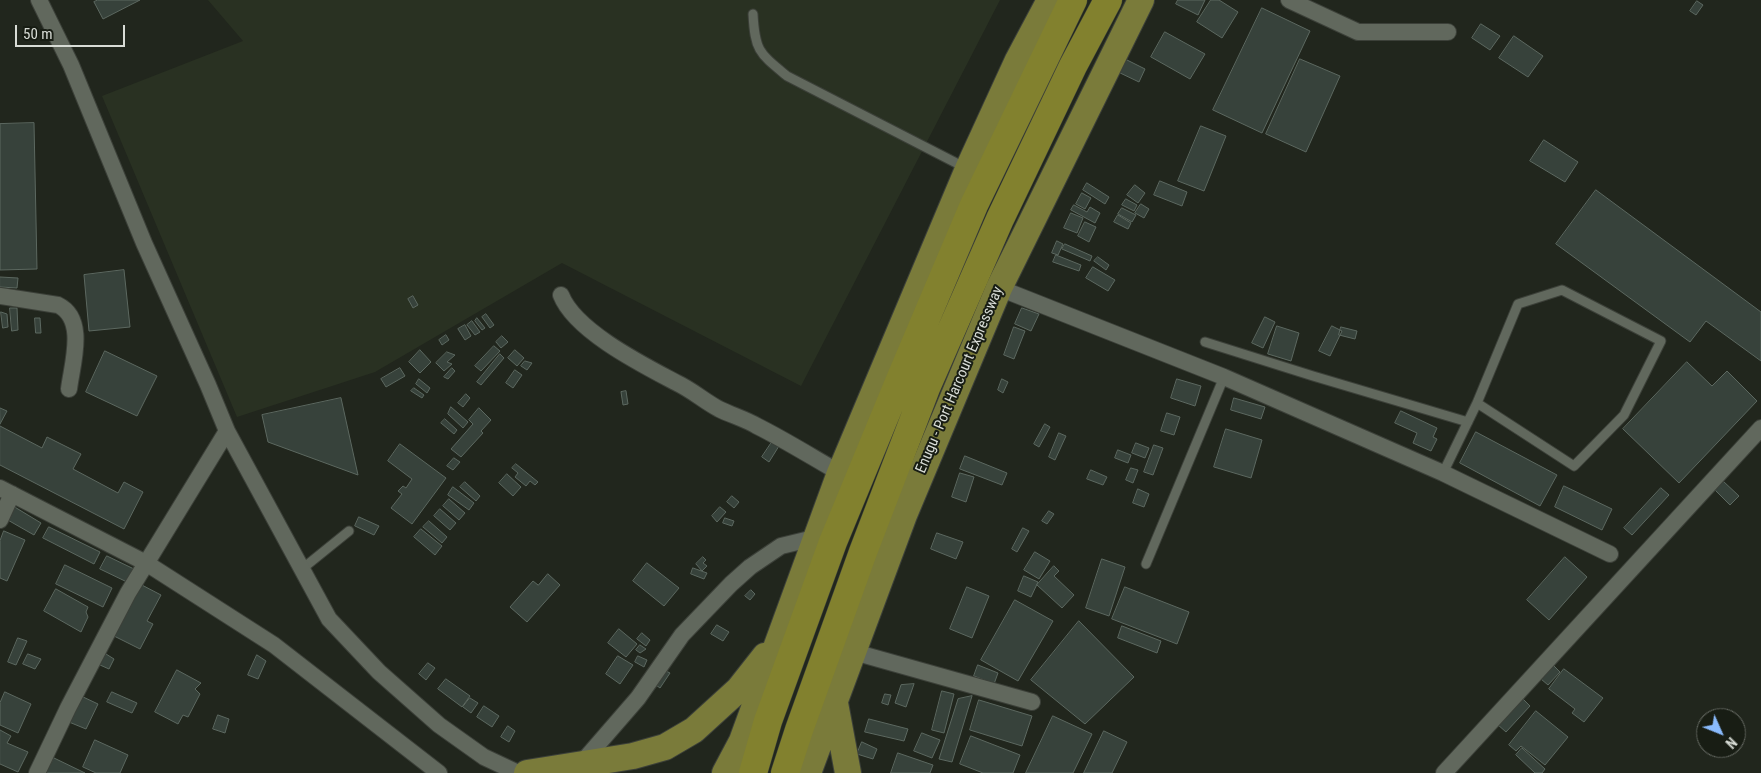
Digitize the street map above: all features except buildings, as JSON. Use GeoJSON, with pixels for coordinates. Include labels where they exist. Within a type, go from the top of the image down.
{"type":"FeatureCollection","features":[{"type":"Feature","properties":{"kind":"highway"},"geometry":{"type":"LineString","coordinates":[[753,773],[768,721],[833,542],[974,205],[1073,0]]}},
{"type":"Feature","properties":{"kind":"highway","name":"Enugu - Port Harcourt Expressway"},"geometry":{"type":"LineString","coordinates":[[785,773],[863,552],[926,388],[986,283],[1000,219],[1056,102],[1108,0]]}},
{"type":"Feature","properties":{"kind":"highway"},"geometry":{"type":"LineString","coordinates":[[947,268],[986,283]]}},
{"type":"Feature","properties":{"kind":"main road"},"geometry":{"type":"LineString","coordinates":[[725,773],[742,741],[840,473],[968,169],[1018,60],[1050,0]]}},
{"type":"Feature","properties":{"kind":"main road","name":"Enugu - Port Harcourt Expressway"},"geometry":{"type":"LineString","coordinates":[[808,773],[904,515],[986,283],[1057,167],[1141,0]]}},
{"type":"Feature","properties":{"kind":"main road"},"geometry":{"type":"LineString","coordinates":[[527,773],[633,756],[665,747],[694,730],[739,688],[780,636]]}},
{"type":"Feature","properties":{"kind":"main road"},"geometry":{"type":"LineString","coordinates":[[835,703],[848,773]]}},
{"type":"Feature","properties":{"kind":"street"},"geometry":{"type":"LineString","coordinates":[[39,0],[71,64],[144,243],[227,431],[329,619],[379,672],[439,725],[484,757],[518,773]]}},
{"type":"Feature","properties":{"kind":"street"},"geometry":{"type":"LineString","coordinates":[[1289,0],[1358,32],[1448,32]]}},
{"type":"Feature","properties":{"kind":"street"},"geometry":{"type":"LineString","coordinates":[[986,283],[1224,377],[1443,473],[1610,554]]}},
{"type":"Feature","properties":{"kind":"street"},"geometry":{"type":"LineString","coordinates":[[561,295],[564,304],[572,315],[589,330],[651,371],[678,383],[718,408],[757,426],[840,473]]}},
{"type":"Feature","properties":{"kind":"street"},"geometry":{"type":"LineString","coordinates":[[0,296],[58,306],[66,309],[72,315],[76,325],[76,336],[69,389]]}},
{"type":"Feature","properties":{"kind":"street"},"geometry":{"type":"LineString","coordinates":[[1444,773],[1761,428]]}},
{"type":"Feature","properties":{"kind":"street"},"geometry":{"type":"LineString","coordinates":[[37,773],[68,708],[128,593],[227,431]]}},
{"type":"Feature","properties":{"kind":"street"},"geometry":{"type":"LineString","coordinates":[[0,520],[6,491],[146,563],[274,645],[439,773]]}},
{"type":"Feature","properties":{"kind":"street"},"geometry":{"type":"LineString","coordinates":[[579,766],[638,698],[682,635],[732,584],[750,567],[781,546],[818,537]]}},
{"type":"Feature","properties":{"kind":"street"},"geometry":{"type":"LineString","coordinates":[[854,652],[1032,702]]}},
{"type":"Feature","properties":{"kind":"lane"},"geometry":{"type":"LineString","coordinates":[[753,14],[754,38],[764,57],[787,76],[968,169]]}},
{"type":"Feature","properties":{"kind":"lane"},"geometry":{"type":"LineString","coordinates":[[1443,473],[1477,403],[1518,304],[1562,290],[1661,341],[1624,415],[1574,466],[1477,403]]}},
{"type":"Feature","properties":{"kind":"lane"},"geometry":{"type":"LineString","coordinates":[[1205,342],[1468,422]]}},
{"type":"Feature","properties":{"kind":"lane"},"geometry":{"type":"LineString","coordinates":[[1146,564],[1224,377]]}},
{"type":"Feature","properties":{"kind":"lane"},"geometry":{"type":"LineString","coordinates":[[302,569],[349,531]]}},
{"type":"Feature","properties":{"kind":"shaded area"},"geometry":{"type":"Polygon","coordinates":[[[208,0],[1000,0],[801,386],[562,263],[375,372],[237,417],[102,96],[243,41],[208,0]]]}}]}
